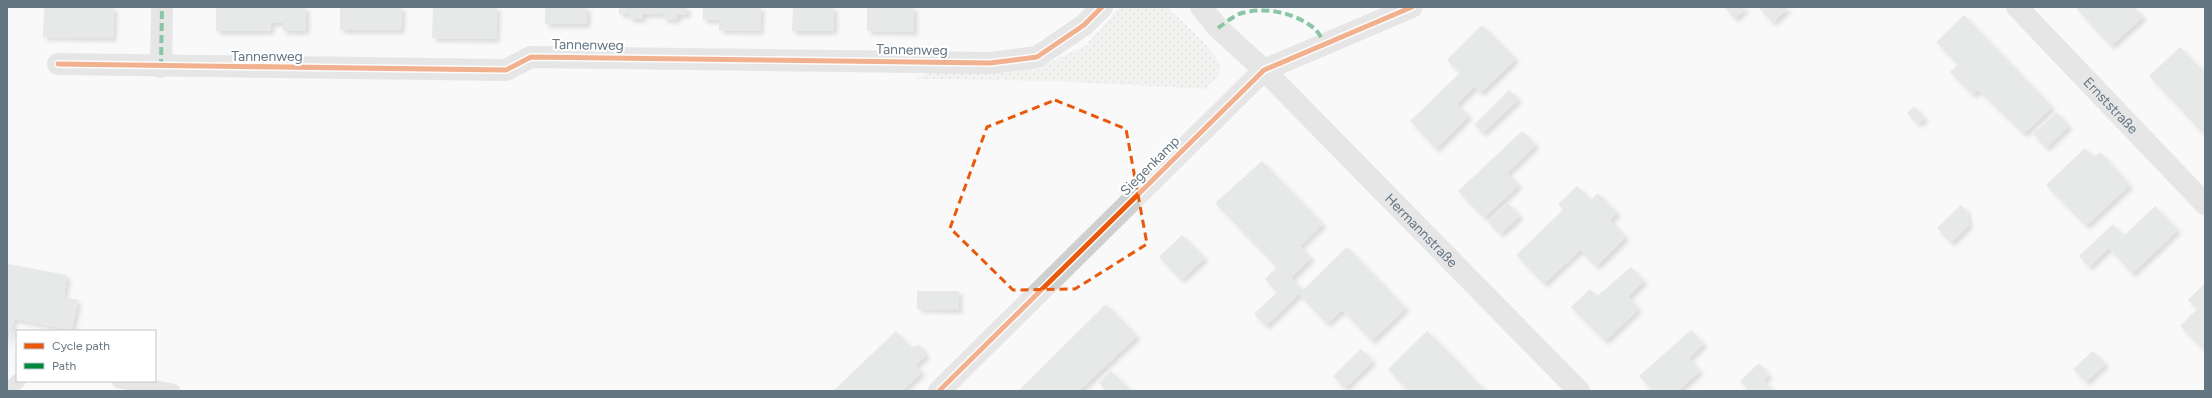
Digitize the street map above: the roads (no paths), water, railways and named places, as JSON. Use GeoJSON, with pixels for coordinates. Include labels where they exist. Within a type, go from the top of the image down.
{"type":"FeatureCollection","features":[{"type":"Feature","properties":{"kind":"street"},"geometry":{"type":"LineString","coordinates":[[161,67],[162,7]]}},
{"type":"Feature","properties":{"kind":"street","name":"Tannenweg"},"geometry":{"type":"LineString","coordinates":[[58,64],[161,67],[506,70],[531,57],[990,63],[1037,57],[1084,25],[1102,7]]}},
{"type":"Feature","properties":{"kind":"street","name":"Hermannstraße"},"geometry":{"type":"LineString","coordinates":[[1201,7],[1218,28],[1264,70],[1579,391]]}},
{"type":"Feature","properties":{"kind":"street","name":"Siegenkamp"},"geometry":{"type":"LineString","coordinates":[[942,390],[1264,70],[1412,7]]}},
{"type":"Feature","properties":{"kind":"street","name":"Ernststraße"},"geometry":{"type":"LineString","coordinates":[[2017,7],[2205,204]]}},
{"type":"Feature","properties":{"kind":"lane"},"geometry":{"type":"LineString","coordinates":[[7,391],[17,382]]}},
{"type":"Feature","properties":{"kind":"lane"},"geometry":{"type":"LineString","coordinates":[[124,382],[173,391]]}}]}
